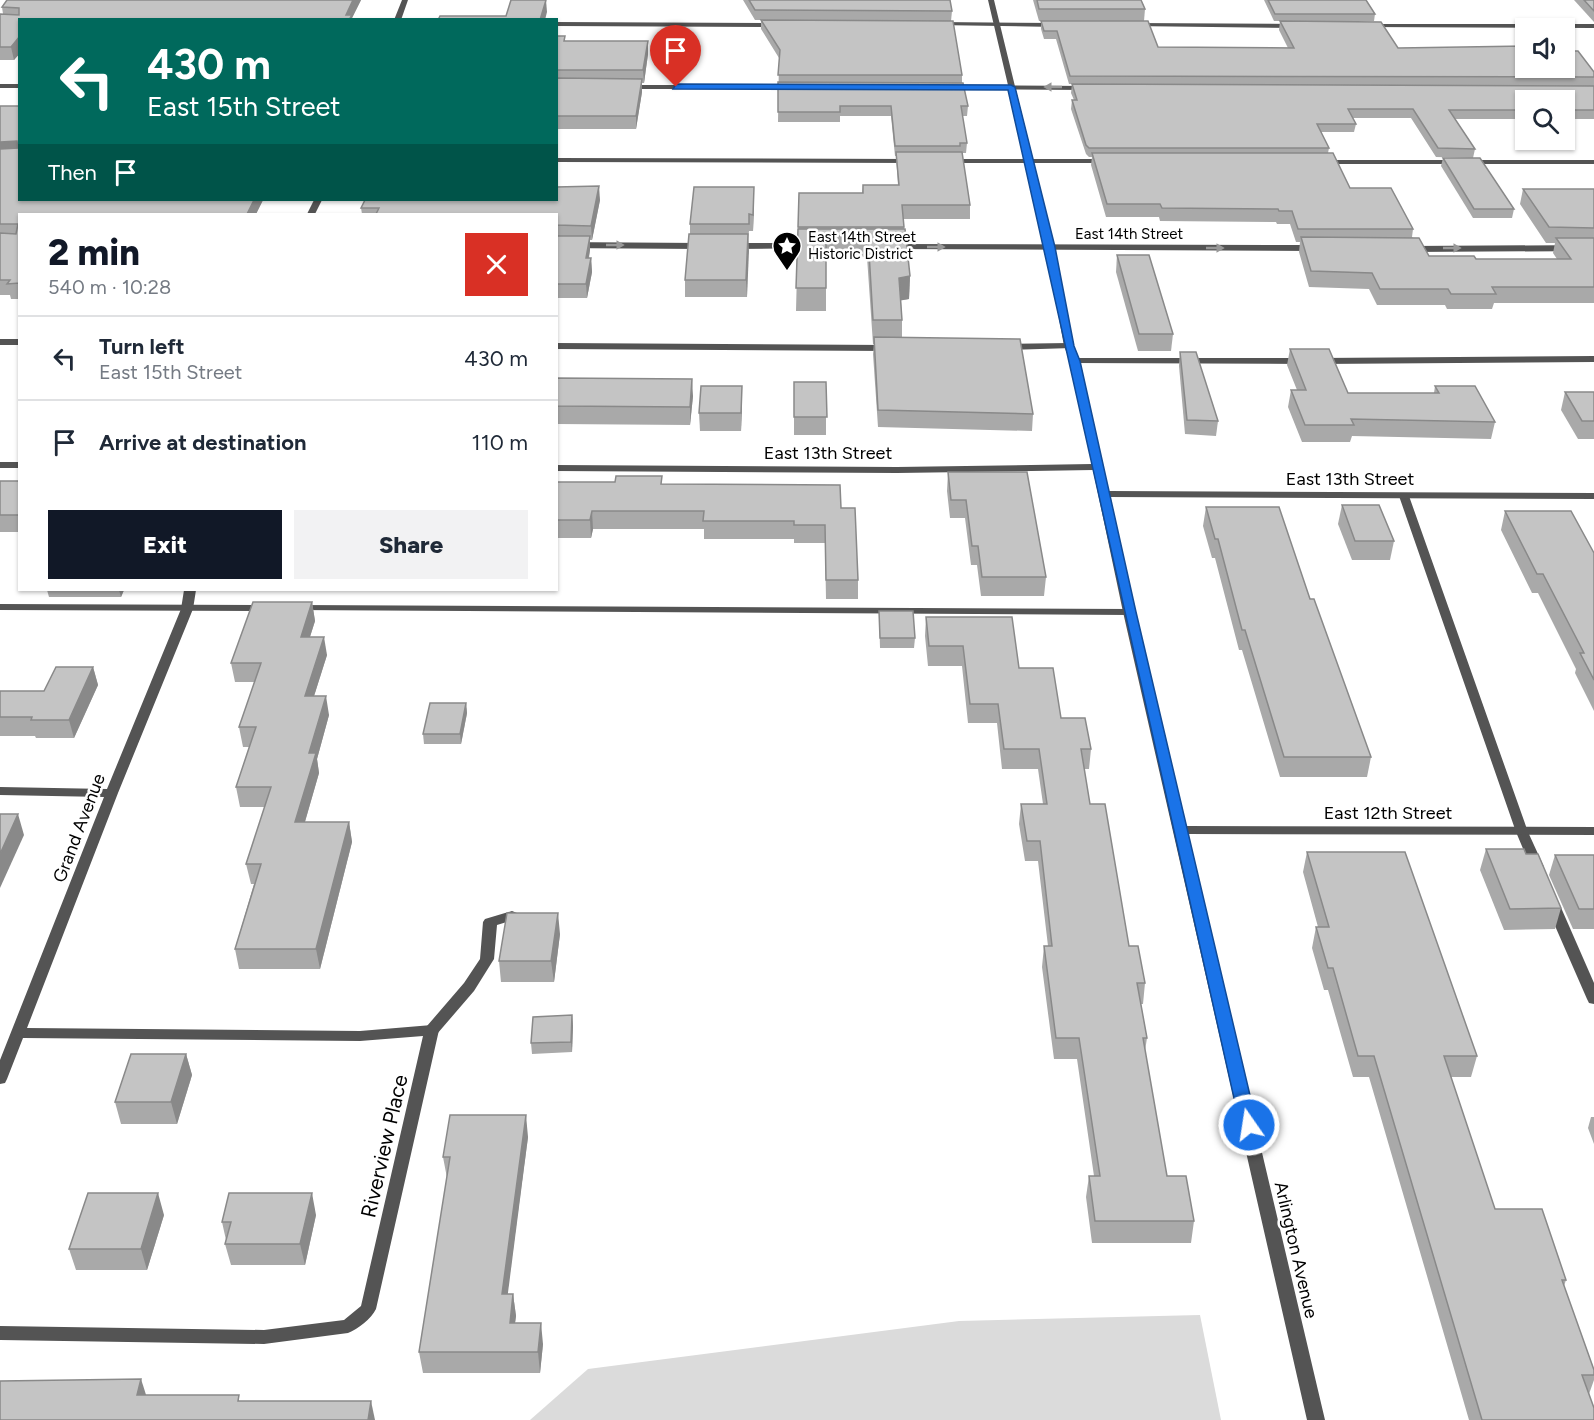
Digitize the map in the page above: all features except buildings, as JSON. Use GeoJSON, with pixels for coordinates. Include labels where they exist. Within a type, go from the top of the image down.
{"type":"FeatureCollection","features":[{"type":"Feature","properties":{"kind":"street"},"geometry":{"type":"LineString","coordinates":[[398,18],[405,0]]}},
{"type":"Feature","properties":{"kind":"street","name":"Arlington Avenue"},"geometry":{"type":"LineString","coordinates":[[991,0],[1050,247],[1069,346],[1075,361],[1130,612],[1316,1420]]}},
{"type":"Feature","properties":{"kind":"street"},"geometry":{"type":"LineString","coordinates":[[558,24],[785,25]]}},
{"type":"Feature","properties":{"kind":"street"},"geometry":{"type":"LineString","coordinates":[[932,24],[1066,25]]}},
{"type":"Feature","properties":{"kind":"street"},"geometry":{"type":"LineString","coordinates":[[1125,25],[1303,26]]}},
{"type":"Feature","properties":{"kind":"street"},"geometry":{"type":"LineString","coordinates":[[1361,26],[1594,26]]}},
{"type":"Feature","properties":{"kind":"street"},"geometry":{"type":"LineString","coordinates":[[0,86],[18,86]]}},
{"type":"Feature","properties":{"kind":"street"},"geometry":{"type":"LineString","coordinates":[[616,87],[808,87]]}},
{"type":"Feature","properties":{"kind":"street"},"geometry":{"type":"LineString","coordinates":[[939,87],[1094,88]]}},
{"type":"Feature","properties":{"kind":"street"},"geometry":{"type":"LineString","coordinates":[[558,160],[923,161]]}},
{"type":"Feature","properties":{"kind":"street"},"geometry":{"type":"LineString","coordinates":[[935,161],[1112,161]]}},
{"type":"Feature","properties":{"kind":"street"},"geometry":{"type":"LineString","coordinates":[[1312,162],[1594,162]]}},
{"type":"Feature","properties":{"kind":"street"},"geometry":{"type":"LineString","coordinates":[[558,245],[709,246]]}},
{"type":"Feature","properties":{"kind":"street"},"geometry":{"type":"LineString","coordinates":[[721,246],[827,246]]}},
{"type":"Feature","properties":{"kind":"street","name":"East 14th Street"},"geometry":{"type":"LineString","coordinates":[[886,247],[1323,248]]}},
{"type":"Feature","properties":{"kind":"street"},"geometry":{"type":"LineString","coordinates":[[1394,249],[1594,248]]}},
{"type":"Feature","properties":{"kind":"street"},"geometry":{"type":"LineString","coordinates":[[0,342],[18,342]]}},
{"type":"Feature","properties":{"kind":"street"},"geometry":{"type":"LineString","coordinates":[[558,346],[902,348]]}},
{"type":"Feature","properties":{"kind":"street"},"geometry":{"type":"LineString","coordinates":[[997,347],[1069,346]]}},
{"type":"Feature","properties":{"kind":"street"},"geometry":{"type":"LineString","coordinates":[[1075,361],[1594,359]]}},
{"type":"Feature","properties":{"kind":"street"},"geometry":{"type":"LineString","coordinates":[[0,465],[18,465]]}},
{"type":"Feature","properties":{"kind":"street","name":"East 13th Street"},"geometry":{"type":"LineString","coordinates":[[558,468],[897,470],[1099,467]]}},
{"type":"Feature","properties":{"kind":"street","name":"East 13th Street"},"geometry":{"type":"LineString","coordinates":[[1105,494],[1594,496]]}},
{"type":"Feature","properties":{"kind":"street"},"geometry":{"type":"LineString","coordinates":[[1404,496],[1522,832],[1594,999]]}},
{"type":"Feature","properties":{"kind":"street","name":"Grand Avenue"},"geometry":{"type":"LineString","coordinates":[[0,1079],[112,792],[187,609],[190,591]]}},
{"type":"Feature","properties":{"kind":"street"},"geometry":{"type":"LineString","coordinates":[[0,607],[187,609],[546,607],[1130,612]]}},
{"type":"Feature","properties":{"kind":"street"},"geometry":{"type":"LineString","coordinates":[[0,791],[112,792]]}},
{"type":"Feature","properties":{"kind":"street","name":"East 12th Street"},"geometry":{"type":"LineString","coordinates":[[1181,830],[1594,831]]}},
{"type":"Feature","properties":{"kind":"street"},"geometry":{"type":"LineString","coordinates":[[19,1033],[360,1036],[432,1030],[469,987],[487,959],[490,922],[512,916]]}},
{"type":"Feature","properties":{"kind":"street","name":"Riverview Place"},"geometry":{"type":"LineString","coordinates":[[0,1333],[264,1337],[348,1326],[368,1309],[432,1030]]}},
{"type":"Feature","properties":{"kind":"shaded area"},"geometry":{"type":"Polygon","coordinates":[[[1200,1315],[1221,1420],[530,1420],[588,1369],[959,1321],[1200,1315]]]}},
{"type":"Feature","properties":{"kind":"place","name":"East 14th Street Historic District"},"geometry":{"type":"Point","coordinates":[787,272]}},
{"type":"Feature","properties":{"kind":"route"},"geometry":{"type":"LineString","coordinates":[[676,87],[1011,87],[1050,247],[1069,346],[1075,361],[1130,612],[1249,1125]]}}]}
